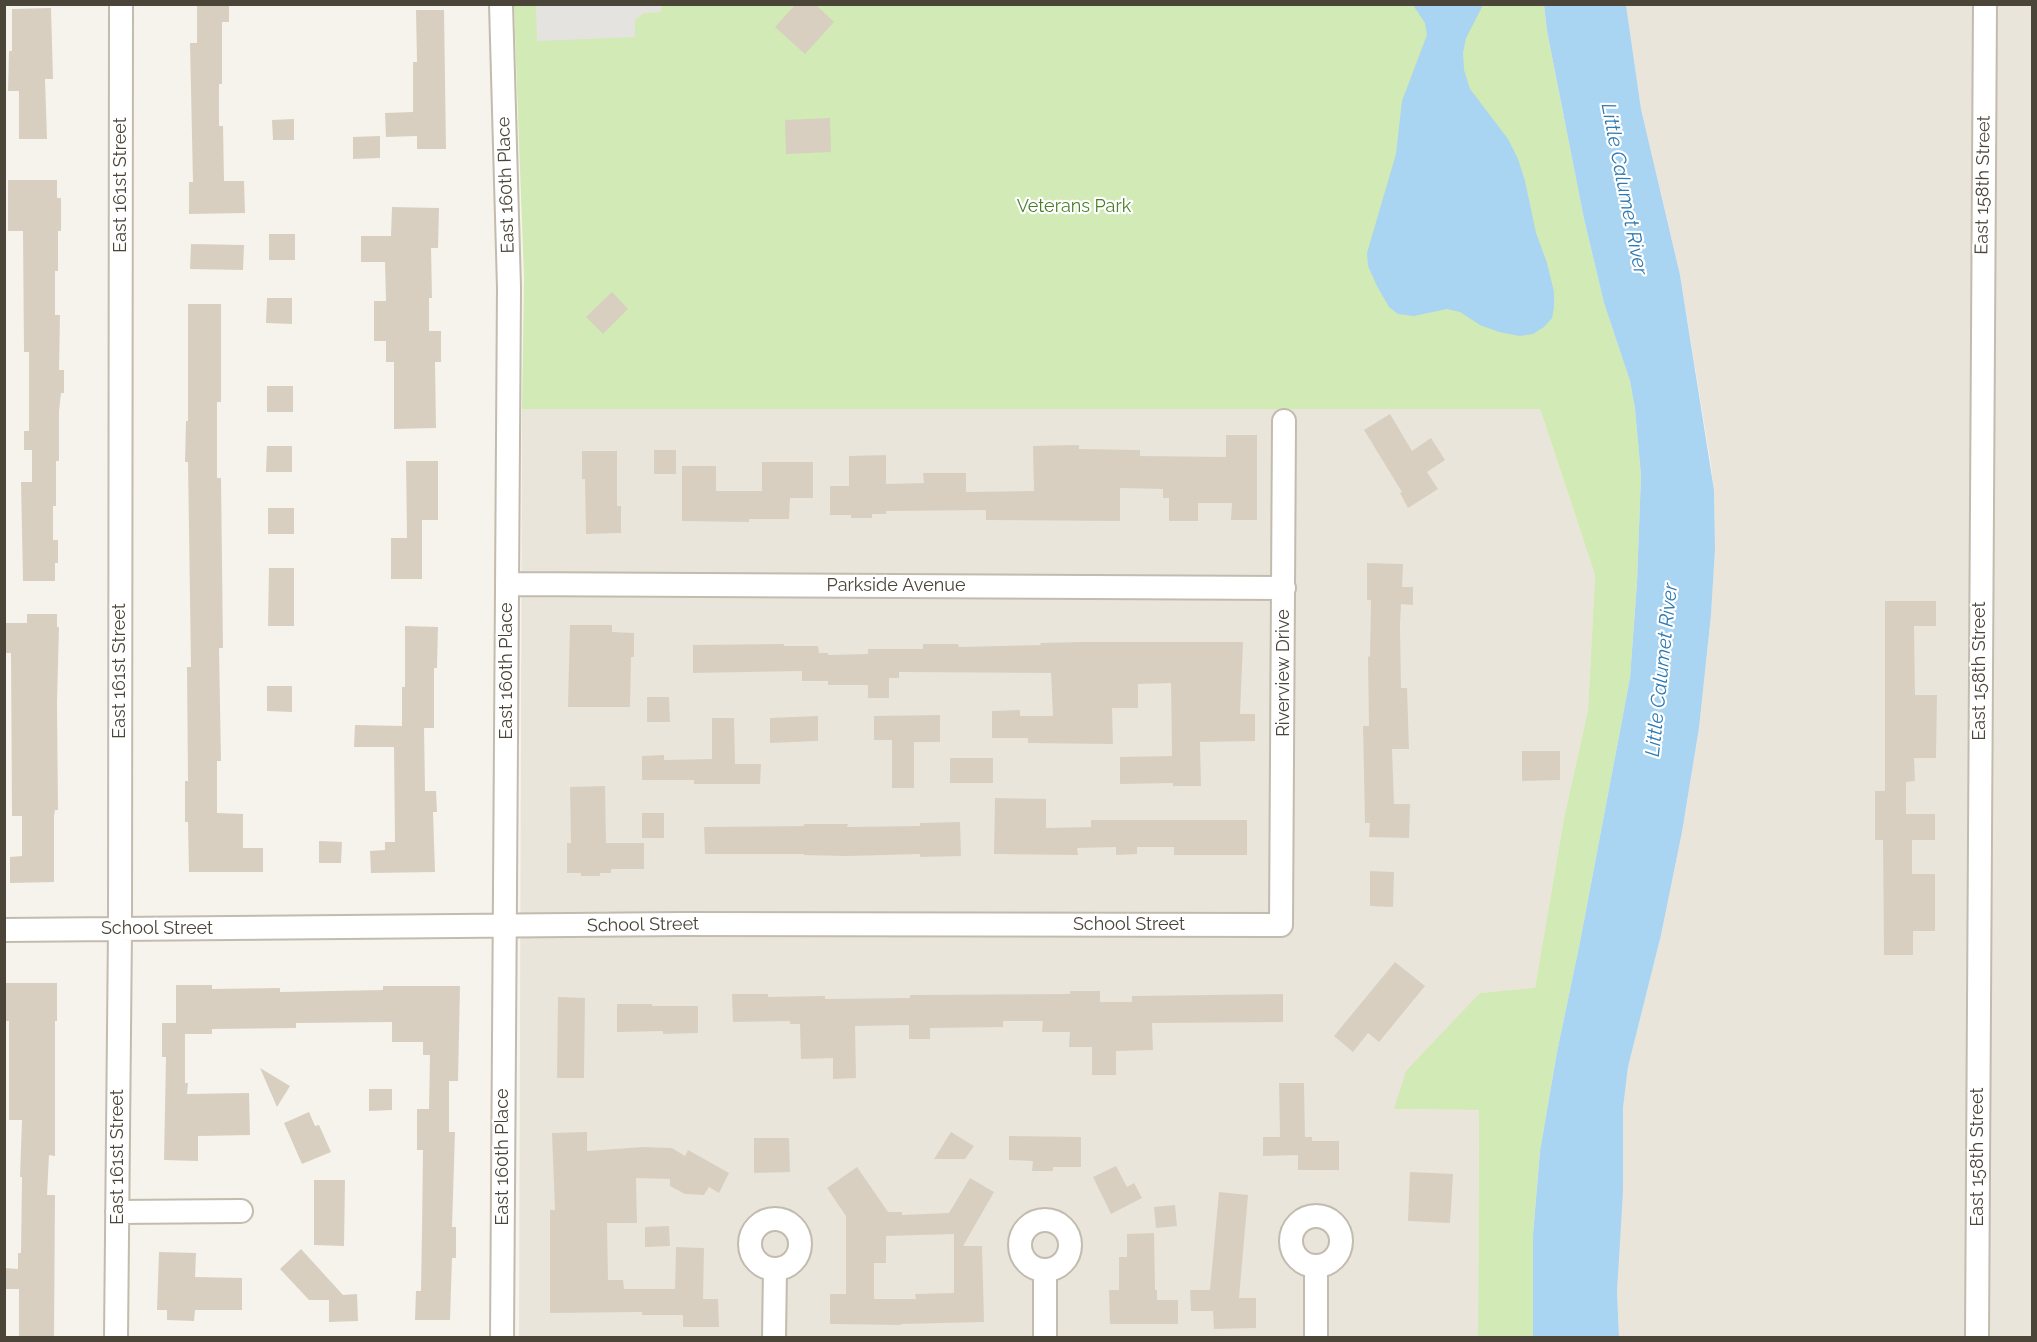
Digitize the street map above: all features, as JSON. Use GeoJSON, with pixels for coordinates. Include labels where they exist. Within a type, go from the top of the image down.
{"type":"FeatureCollection","features":[{"type":"Feature","properties":{"kind":"street","name":"East 161st Street"},"geometry":{"type":"LineString","coordinates":[[116,1338],[120,929],[122,4]]}},
{"type":"Feature","properties":{"kind":"street","name":"East 160th Place"},"geometry":{"type":"LineString","coordinates":[[501,4],[509,288],[502,1338]]}},
{"type":"Feature","properties":{"kind":"street","name":"East 158th Street"},"geometry":{"type":"LineString","coordinates":[[1977,1338],[1985,4]]}},
{"type":"Feature","properties":{"kind":"street","name":"Riverview Drive"},"geometry":{"type":"LineString","coordinates":[[1281,925],[1284,421]]}},
{"type":"Feature","properties":{"kind":"street","name":"Parkside Avenue"},"geometry":{"type":"LineString","coordinates":[[507,584],[1284,588]]}},
{"type":"Feature","properties":{"kind":"street","name":"School Street"},"geometry":{"type":"LineString","coordinates":[[4,930],[683,924],[1281,925]]}},
{"type":"Feature","properties":{"kind":"street"},"geometry":{"type":"LineString","coordinates":[[117,1212],[241,1211]]}},
{"type":"Feature","properties":{"kind":"street"},"geometry":{"type":"LineString","coordinates":[[1317,1266],[1317,1338]]}},
{"type":"Feature","properties":{"kind":"street"},"geometry":{"type":"LineString","coordinates":[[774,1338],[775,1269]]}},
{"type":"Feature","properties":{"kind":"street"},"geometry":{"type":"LineString","coordinates":[[1045,1270],[1045,1338]]}},
{"type":"Feature","properties":{"kind":"shaded area"},"geometry":{"type":"Polygon","coordinates":[[[536,5],[661,5],[661,12],[644,13],[635,20],[635,37],[537,41],[536,5]]]}},
{"type":"Feature","properties":{"kind":"shaded area"},"geometry":{"type":"Polygon","coordinates":[[[1626,5],[2032,5],[2032,1337],[1619,1338],[1617,1291],[1623,1108],[1628,1067],[1661,935],[1682,832],[1699,728],[1711,615],[1715,549],[1714,490],[1680,275],[1641,109],[1626,5]]]}},
{"type":"Feature","properties":{"kind":"shaded area"},"geometry":{"type":"Polygon","coordinates":[[[522,409],[1540,409],[1595,575],[1588,710],[1564,818],[1535,989],[1480,993],[1394,1109],[1479,1110],[1478,1337],[519,1337],[522,409]]]}},
{"type":"Feature","properties":{"kind":"green space","name":"Veterans Park"},"geometry":{"type":"Polygon","coordinates":[[[514,5],[1544,5],[1547,31],[1584,219],[1604,303],[1630,381],[1641,475],[1637,583],[1630,678],[1557,1052],[1540,1151],[1533,1235],[1533,1337],[1478,1337],[1479,1110],[1394,1109],[1406,1071],[1480,993],[1535,988],[1564,818],[1588,710],[1595,575],[1540,409],[522,409],[524,278],[514,5]]]}},
{"type":"Feature","properties":{"kind":"water"},"geometry":{"type":"Polygon","coordinates":[[[1413,5],[1483,5],[1466,38],[1463,53],[1464,70],[1470,89],[1508,139],[1518,159],[1536,233],[1547,263],[1554,292],[1552,318],[1533,334],[1520,336],[1499,332],[1480,325],[1460,312],[1447,309],[1414,316],[1398,314],[1389,307],[1368,266],[1367,253],[1396,154],[1402,101],[1427,35],[1425,23],[1413,5]]]}},
{"type":"Feature","properties":{"kind":"water","name":"Little Calumet River"},"geometry":{"type":"Polygon","coordinates":[[[1544,5],[1626,5],[1641,109],[1680,275],[1714,490],[1715,549],[1711,615],[1699,728],[1682,832],[1661,935],[1628,1067],[1623,1108],[1623,1191],[1617,1291],[1619,1337],[1533,1337],[1533,1235],[1540,1151],[1557,1052],[1630,678],[1637,583],[1641,475],[1630,381],[1604,303],[1584,219],[1547,31],[1544,5]]]}},
{"type":"Feature","properties":{"kind":"building"},"geometry":{"type":"Polygon","coordinates":[[[197,4],[229,4],[229,22],[222,22],[219,126],[223,126],[224,181],[244,181],[245,213],[189,214],[189,182],[193,182],[190,43],[197,43],[197,4]]]}},
{"type":"Feature","properties":{"kind":"building"},"geometry":{"type":"Polygon","coordinates":[[[796,4],[815,4],[834,22],[805,54],[775,27],[796,4]]]}},
{"type":"Feature","properties":{"kind":"building"},"geometry":{"type":"Polygon","coordinates":[[[51,8],[53,79],[45,79],[47,139],[19,139],[19,91],[8,91],[9,51],[12,51],[12,9],[51,8]]]}},
{"type":"Feature","properties":{"kind":"building"},"geometry":{"type":"Polygon","coordinates":[[[416,10],[444,10],[446,149],[417,149],[417,136],[386,137],[385,113],[413,112],[413,62],[417,62],[416,10]]]}},
{"type":"Feature","properties":{"kind":"building"},"geometry":{"type":"Polygon","coordinates":[[[830,118],[831,152],[786,154],[785,120],[830,118]]]}},
{"type":"Feature","properties":{"kind":"building"},"geometry":{"type":"Polygon","coordinates":[[[294,119],[294,140],[273,140],[272,120],[294,119]]]}},
{"type":"Feature","properties":{"kind":"building"},"geometry":{"type":"Polygon","coordinates":[[[380,136],[380,158],[353,159],[353,137],[380,136]]]}},
{"type":"Feature","properties":{"kind":"building"},"geometry":{"type":"Polygon","coordinates":[[[8,180],[57,180],[57,198],[61,198],[58,271],[55,271],[55,315],[60,315],[59,370],[64,370],[64,393],[61,393],[59,411],[59,461],[56,461],[56,506],[53,506],[53,540],[58,540],[55,581],[23,581],[21,482],[32,482],[32,450],[24,450],[24,431],[29,431],[29,352],[24,352],[23,231],[8,231],[8,180]]]}},
{"type":"Feature","properties":{"kind":"building"},"geometry":{"type":"Polygon","coordinates":[[[392,207],[439,208],[438,248],[431,248],[432,298],[429,298],[429,331],[441,331],[441,362],[435,362],[436,428],[394,429],[394,362],[386,362],[386,341],[374,341],[374,301],[386,301],[385,262],[361,262],[361,236],[391,236],[392,207]]]}},
{"type":"Feature","properties":{"kind":"building"},"geometry":{"type":"Polygon","coordinates":[[[269,234],[295,234],[295,260],[269,260],[269,234]]]}},
{"type":"Feature","properties":{"kind":"building"},"geometry":{"type":"Polygon","coordinates":[[[191,244],[244,245],[243,270],[190,269],[191,244]]]}},
{"type":"Feature","properties":{"kind":"building"},"geometry":{"type":"Polygon","coordinates":[[[612,292],[628,309],[603,334],[586,317],[612,292]]]}},
{"type":"Feature","properties":{"kind":"building"},"geometry":{"type":"Polygon","coordinates":[[[267,298],[292,298],[292,324],[266,323],[267,298]]]}},
{"type":"Feature","properties":{"kind":"building"},"geometry":{"type":"Polygon","coordinates":[[[188,304],[221,304],[221,402],[217,402],[217,478],[221,478],[223,648],[219,648],[221,761],[217,761],[217,813],[243,814],[243,848],[263,848],[263,872],[189,872],[188,822],[185,822],[185,781],[188,781],[187,667],[191,667],[188,462],[185,462],[186,421],[188,421],[188,304]]]}},
{"type":"Feature","properties":{"kind":"building"},"geometry":{"type":"Polygon","coordinates":[[[267,386],[293,386],[293,412],[267,412],[267,386]]]}},
{"type":"Feature","properties":{"kind":"building"},"geometry":{"type":"Polygon","coordinates":[[[1390,414],[1412,451],[1431,438],[1445,460],[1427,472],[1438,489],[1408,508],[1400,493],[1402,492],[1364,430],[1390,414]]]}},
{"type":"Feature","properties":{"kind":"building"},"geometry":{"type":"Polygon","coordinates":[[[1226,435],[1257,435],[1257,520],[1231,520],[1232,503],[1198,503],[1198,521],[1169,521],[1169,498],[1163,498],[1163,489],[1120,488],[1120,521],[986,520],[986,510],[886,511],[886,514],[872,514],[872,518],[830,515],[830,486],[849,486],[849,456],[886,455],[886,484],[924,483],[923,473],[966,473],[966,492],[1034,491],[1033,446],[1079,445],[1079,449],[1140,450],[1140,456],[1226,457],[1226,435]]]}},
{"type":"Feature","properties":{"kind":"building"},"geometry":{"type":"Polygon","coordinates":[[[267,446],[292,446],[292,472],[266,472],[267,446]]]}},
{"type":"Feature","properties":{"kind":"building"},"geometry":{"type":"Polygon","coordinates":[[[654,450],[676,450],[676,474],[654,474],[654,450]]]}},
{"type":"Feature","properties":{"kind":"building"},"geometry":{"type":"Polygon","coordinates":[[[582,451],[617,451],[617,506],[621,506],[621,533],[586,534],[582,451]]]}},
{"type":"Feature","properties":{"kind":"building"},"geometry":{"type":"Polygon","coordinates":[[[406,461],[438,461],[438,520],[422,520],[422,579],[391,579],[391,538],[407,538],[406,461]]]}},
{"type":"Feature","properties":{"kind":"building"},"geometry":{"type":"Polygon","coordinates":[[[762,462],[813,462],[813,498],[790,498],[789,519],[749,519],[749,522],[682,521],[682,466],[716,466],[716,491],[762,491],[762,462]]]}},
{"type":"Feature","properties":{"kind":"building"},"geometry":{"type":"Polygon","coordinates":[[[268,508],[294,508],[294,534],[268,534],[268,508]]]}},
{"type":"Feature","properties":{"kind":"building"},"geometry":{"type":"Polygon","coordinates":[[[1367,563],[1403,564],[1402,587],[1413,587],[1413,605],[1401,604],[1400,626],[1401,688],[1407,688],[1409,749],[1392,749],[1394,804],[1410,804],[1409,838],[1369,837],[1370,823],[1365,823],[1363,726],[1369,726],[1368,657],[1370,656],[1371,600],[1367,600],[1367,563]]]}},
{"type":"Feature","properties":{"kind":"building"},"geometry":{"type":"Polygon","coordinates":[[[269,568],[294,568],[294,626],[268,626],[269,568]]]}},
{"type":"Feature","properties":{"kind":"building"},"geometry":{"type":"Polygon","coordinates":[[[1885,601],[1936,601],[1936,626],[1914,626],[1915,695],[1937,695],[1936,758],[1914,758],[1915,781],[1906,782],[1906,814],[1935,814],[1935,840],[1912,840],[1912,874],[1935,874],[1935,931],[1913,931],[1913,955],[1884,955],[1883,840],[1875,840],[1875,791],[1885,791],[1885,601]]]}},
{"type":"Feature","properties":{"kind":"building"},"geometry":{"type":"Polygon","coordinates":[[[27,614],[57,614],[57,627],[59,627],[58,810],[55,810],[54,816],[54,882],[10,883],[10,857],[22,856],[22,816],[12,816],[11,653],[4,653],[4,623],[27,623],[27,614]]]}},
{"type":"Feature","properties":{"kind":"building"},"geometry":{"type":"Polygon","coordinates":[[[570,625],[612,625],[612,632],[634,633],[630,707],[568,707],[570,625]]]}},
{"type":"Feature","properties":{"kind":"building"},"geometry":{"type":"Polygon","coordinates":[[[405,626],[438,627],[437,668],[434,668],[434,728],[424,728],[425,791],[436,791],[437,812],[433,812],[435,872],[371,873],[370,851],[385,850],[385,842],[395,842],[394,747],[354,747],[355,725],[402,726],[402,687],[405,687],[405,626]]]}},
{"type":"Feature","properties":{"kind":"building"},"geometry":{"type":"Polygon","coordinates":[[[1080,642],[1243,642],[1240,714],[1255,714],[1255,741],[1200,742],[1201,786],[1173,786],[1173,783],[1120,784],[1120,757],[1172,756],[1171,683],[1138,684],[1138,708],[1112,708],[1113,744],[1028,743],[1028,738],[992,738],[992,711],[1020,710],[1020,716],[1053,716],[1051,673],[899,672],[899,678],[889,678],[889,698],[868,698],[868,685],[828,685],[828,681],[802,681],[802,671],[693,673],[693,645],[818,646],[819,653],[828,653],[828,655],[868,654],[868,649],[923,649],[923,644],[958,644],[959,647],[1080,642]]]}},
{"type":"Feature","properties":{"kind":"building"},"geometry":{"type":"Polygon","coordinates":[[[267,686],[292,686],[292,712],[267,711],[267,686]]]}},
{"type":"Feature","properties":{"kind":"building"},"geometry":{"type":"Polygon","coordinates":[[[647,697],[669,697],[670,722],[647,722],[647,697]]]}},
{"type":"Feature","properties":{"kind":"building"},"geometry":{"type":"Polygon","coordinates":[[[940,715],[940,742],[914,742],[914,788],[892,788],[892,740],[874,740],[874,716],[940,715]]]}},
{"type":"Feature","properties":{"kind":"building"},"geometry":{"type":"Polygon","coordinates":[[[818,716],[818,741],[770,743],[770,718],[818,716]]]}},
{"type":"Feature","properties":{"kind":"building"},"geometry":{"type":"Polygon","coordinates":[[[712,718],[734,718],[735,764],[761,764],[760,784],[694,784],[694,780],[642,780],[642,756],[664,755],[664,760],[712,759],[712,718]]]}},
{"type":"Feature","properties":{"kind":"building"},"geometry":{"type":"Polygon","coordinates":[[[1522,751],[1560,751],[1560,780],[1522,781],[1522,751]]]}},
{"type":"Feature","properties":{"kind":"building"},"geometry":{"type":"Polygon","coordinates":[[[950,758],[993,758],[993,783],[950,783],[950,758]]]}},
{"type":"Feature","properties":{"kind":"building"},"geometry":{"type":"Polygon","coordinates":[[[605,786],[606,843],[644,843],[644,869],[611,869],[611,873],[600,873],[600,876],[567,873],[567,843],[571,843],[570,787],[605,786]]]}},
{"type":"Feature","properties":{"kind":"building"},"geometry":{"type":"Polygon","coordinates":[[[995,798],[1046,799],[1046,828],[1091,827],[1091,820],[1247,820],[1247,855],[1174,855],[1174,847],[1137,847],[1137,854],[1116,855],[1116,847],[1077,848],[1078,855],[994,854],[995,798]]]}},
{"type":"Feature","properties":{"kind":"building"},"geometry":{"type":"Polygon","coordinates":[[[642,813],[664,813],[664,838],[642,838],[642,813]]]}},
{"type":"Feature","properties":{"kind":"building"},"geometry":{"type":"Polygon","coordinates":[[[960,822],[961,856],[705,854],[704,827],[804,826],[804,824],[848,824],[847,827],[920,826],[920,823],[960,822]]]}},
{"type":"Feature","properties":{"kind":"building"},"geometry":{"type":"Polygon","coordinates":[[[319,841],[342,842],[341,863],[319,863],[319,841]]]}},
{"type":"Feature","properties":{"kind":"building"},"geometry":{"type":"Polygon","coordinates":[[[1370,871],[1394,872],[1393,907],[1370,906],[1370,871]]]}},
{"type":"Feature","properties":{"kind":"building"},"geometry":{"type":"Polygon","coordinates":[[[1395,962],[1425,986],[1379,1042],[1368,1033],[1353,1052],[1334,1036],[1395,962]]]}},
{"type":"Feature","properties":{"kind":"building"},"geometry":{"type":"Polygon","coordinates":[[[4,983],[57,983],[55,1156],[49,1155],[47,1195],[55,1195],[54,1338],[19,1338],[19,1289],[4,1289],[4,1268],[18,1269],[18,1253],[21,1253],[22,1120],[9,1120],[9,1021],[4,1021],[4,983]]]}},
{"type":"Feature","properties":{"kind":"building"},"geometry":{"type":"Polygon","coordinates":[[[176,985],[212,985],[212,989],[280,988],[280,992],[383,990],[383,986],[460,986],[458,1081],[449,1081],[449,1132],[455,1132],[452,1227],[456,1227],[456,1258],[452,1258],[450,1320],[415,1320],[416,1291],[421,1291],[423,1150],[417,1150],[417,1109],[429,1109],[430,1055],[423,1055],[423,1042],[392,1042],[392,1022],[296,1023],[296,1028],[212,1029],[212,1034],[185,1034],[187,1094],[249,1093],[250,1135],[198,1136],[198,1161],[164,1160],[166,1057],[162,1057],[162,1023],[176,1023],[176,985]]]}},
{"type":"Feature","properties":{"kind":"building"},"geometry":{"type":"Polygon","coordinates":[[[1070,991],[1100,991],[1100,1002],[1132,1002],[1132,996],[1283,994],[1283,1022],[1152,1023],[1153,1050],[1116,1051],[1116,1075],[1092,1075],[1092,1047],[1069,1047],[1070,1032],[1042,1032],[1043,1021],[1003,1021],[1003,1027],[930,1028],[930,1039],[909,1039],[909,1025],[855,1026],[856,1078],[833,1079],[833,1058],[801,1059],[800,1024],[790,1024],[790,1021],[733,1022],[732,994],[768,994],[768,997],[825,996],[825,999],[910,998],[910,995],[1070,994],[1070,991]]]}},
{"type":"Feature","properties":{"kind":"building"},"geometry":{"type":"Polygon","coordinates":[[[558,997],[585,998],[584,1078],[557,1078],[558,997]]]}},
{"type":"Feature","properties":{"kind":"building"},"geometry":{"type":"Polygon","coordinates":[[[617,1004],[698,1006],[698,1033],[617,1032],[617,1004]]]}},
{"type":"Feature","properties":{"kind":"building"},"geometry":{"type":"Polygon","coordinates":[[[260,1068],[290,1086],[277,1107],[260,1068]]]}},
{"type":"Feature","properties":{"kind":"building"},"geometry":{"type":"Polygon","coordinates":[[[1279,1083],[1304,1083],[1305,1137],[1312,1137],[1312,1141],[1339,1141],[1339,1170],[1298,1170],[1298,1155],[1263,1156],[1263,1137],[1280,1137],[1279,1083]]]}},
{"type":"Feature","properties":{"kind":"building"},"geometry":{"type":"Polygon","coordinates":[[[369,1089],[392,1089],[392,1110],[369,1111],[369,1089]]]}},
{"type":"Feature","properties":{"kind":"building"},"geometry":{"type":"Polygon","coordinates":[[[309,1112],[315,1126],[319,1125],[331,1152],[302,1164],[284,1123],[309,1112]]]}},
{"type":"Feature","properties":{"kind":"building"},"geometry":{"type":"Polygon","coordinates":[[[587,1132],[587,1151],[643,1147],[672,1148],[685,1156],[688,1150],[729,1173],[719,1193],[709,1187],[704,1195],[685,1194],[670,1186],[670,1179],[636,1178],[637,1223],[607,1223],[608,1280],[623,1280],[624,1289],[675,1289],[676,1247],[704,1248],[703,1299],[718,1299],[719,1327],[683,1327],[683,1315],[642,1315],[642,1312],[550,1313],[550,1210],[555,1210],[552,1133],[587,1132]]]}},
{"type":"Feature","properties":{"kind":"building"},"geometry":{"type":"Polygon","coordinates":[[[951,1132],[974,1146],[965,1159],[934,1159],[951,1132]]]}},
{"type":"Feature","properties":{"kind":"building"},"geometry":{"type":"Polygon","coordinates":[[[1009,1136],[1081,1137],[1081,1167],[1053,1167],[1053,1171],[1032,1171],[1033,1161],[1009,1160],[1009,1136]]]}},
{"type":"Feature","properties":{"kind":"building"},"geometry":{"type":"Polygon","coordinates":[[[754,1138],[789,1138],[790,1172],[754,1173],[754,1138]]]}},
{"type":"Feature","properties":{"kind":"building"},"geometry":{"type":"Polygon","coordinates":[[[1116,1166],[1127,1187],[1134,1183],[1142,1198],[1111,1214],[1093,1177],[1116,1166]]]}},
{"type":"Feature","properties":{"kind":"building"},"geometry":{"type":"Polygon","coordinates":[[[857,1167],[888,1212],[902,1212],[902,1215],[949,1213],[970,1178],[994,1192],[963,1246],[982,1246],[984,1322],[901,1325],[830,1324],[830,1294],[846,1294],[846,1216],[827,1188],[857,1167]],[[954,1234],[886,1236],[886,1263],[874,1263],[874,1299],[916,1299],[915,1294],[954,1293],[954,1234]]]}},
{"type":"Feature","properties":{"kind":"building"},"geometry":{"type":"Polygon","coordinates":[[[1410,1172],[1453,1174],[1450,1223],[1408,1221],[1410,1172]]]}},
{"type":"Feature","properties":{"kind":"building"},"geometry":{"type":"Polygon","coordinates":[[[314,1180],[345,1180],[344,1246],[314,1245],[314,1180]]]}},
{"type":"Feature","properties":{"kind":"building"},"geometry":{"type":"Polygon","coordinates":[[[1219,1192],[1248,1195],[1239,1298],[1256,1298],[1256,1328],[1214,1329],[1213,1311],[1191,1311],[1190,1290],[1210,1290],[1219,1192]]]}},
{"type":"Feature","properties":{"kind":"building"},"geometry":{"type":"Polygon","coordinates":[[[1175,1205],[1177,1226],[1156,1228],[1154,1207],[1175,1205]]]}},
{"type":"Feature","properties":{"kind":"building"},"geometry":{"type":"Polygon","coordinates":[[[669,1226],[670,1246],[645,1247],[645,1227],[669,1226]]]}},
{"type":"Feature","properties":{"kind":"building"},"geometry":{"type":"Polygon","coordinates":[[[1154,1233],[1157,1300],[1178,1300],[1178,1324],[1110,1324],[1109,1290],[1119,1290],[1119,1257],[1127,1257],[1127,1234],[1154,1233]]]}},
{"type":"Feature","properties":{"kind":"building"},"geometry":{"type":"Polygon","coordinates":[[[301,1249],[343,1295],[357,1294],[358,1321],[329,1322],[329,1300],[309,1300],[280,1269],[301,1249]]]}},
{"type":"Feature","properties":{"kind":"building"},"geometry":{"type":"Polygon","coordinates":[[[159,1252],[196,1253],[195,1277],[242,1278],[242,1310],[195,1310],[194,1321],[167,1320],[167,1310],[157,1310],[159,1252]]]}}]}
